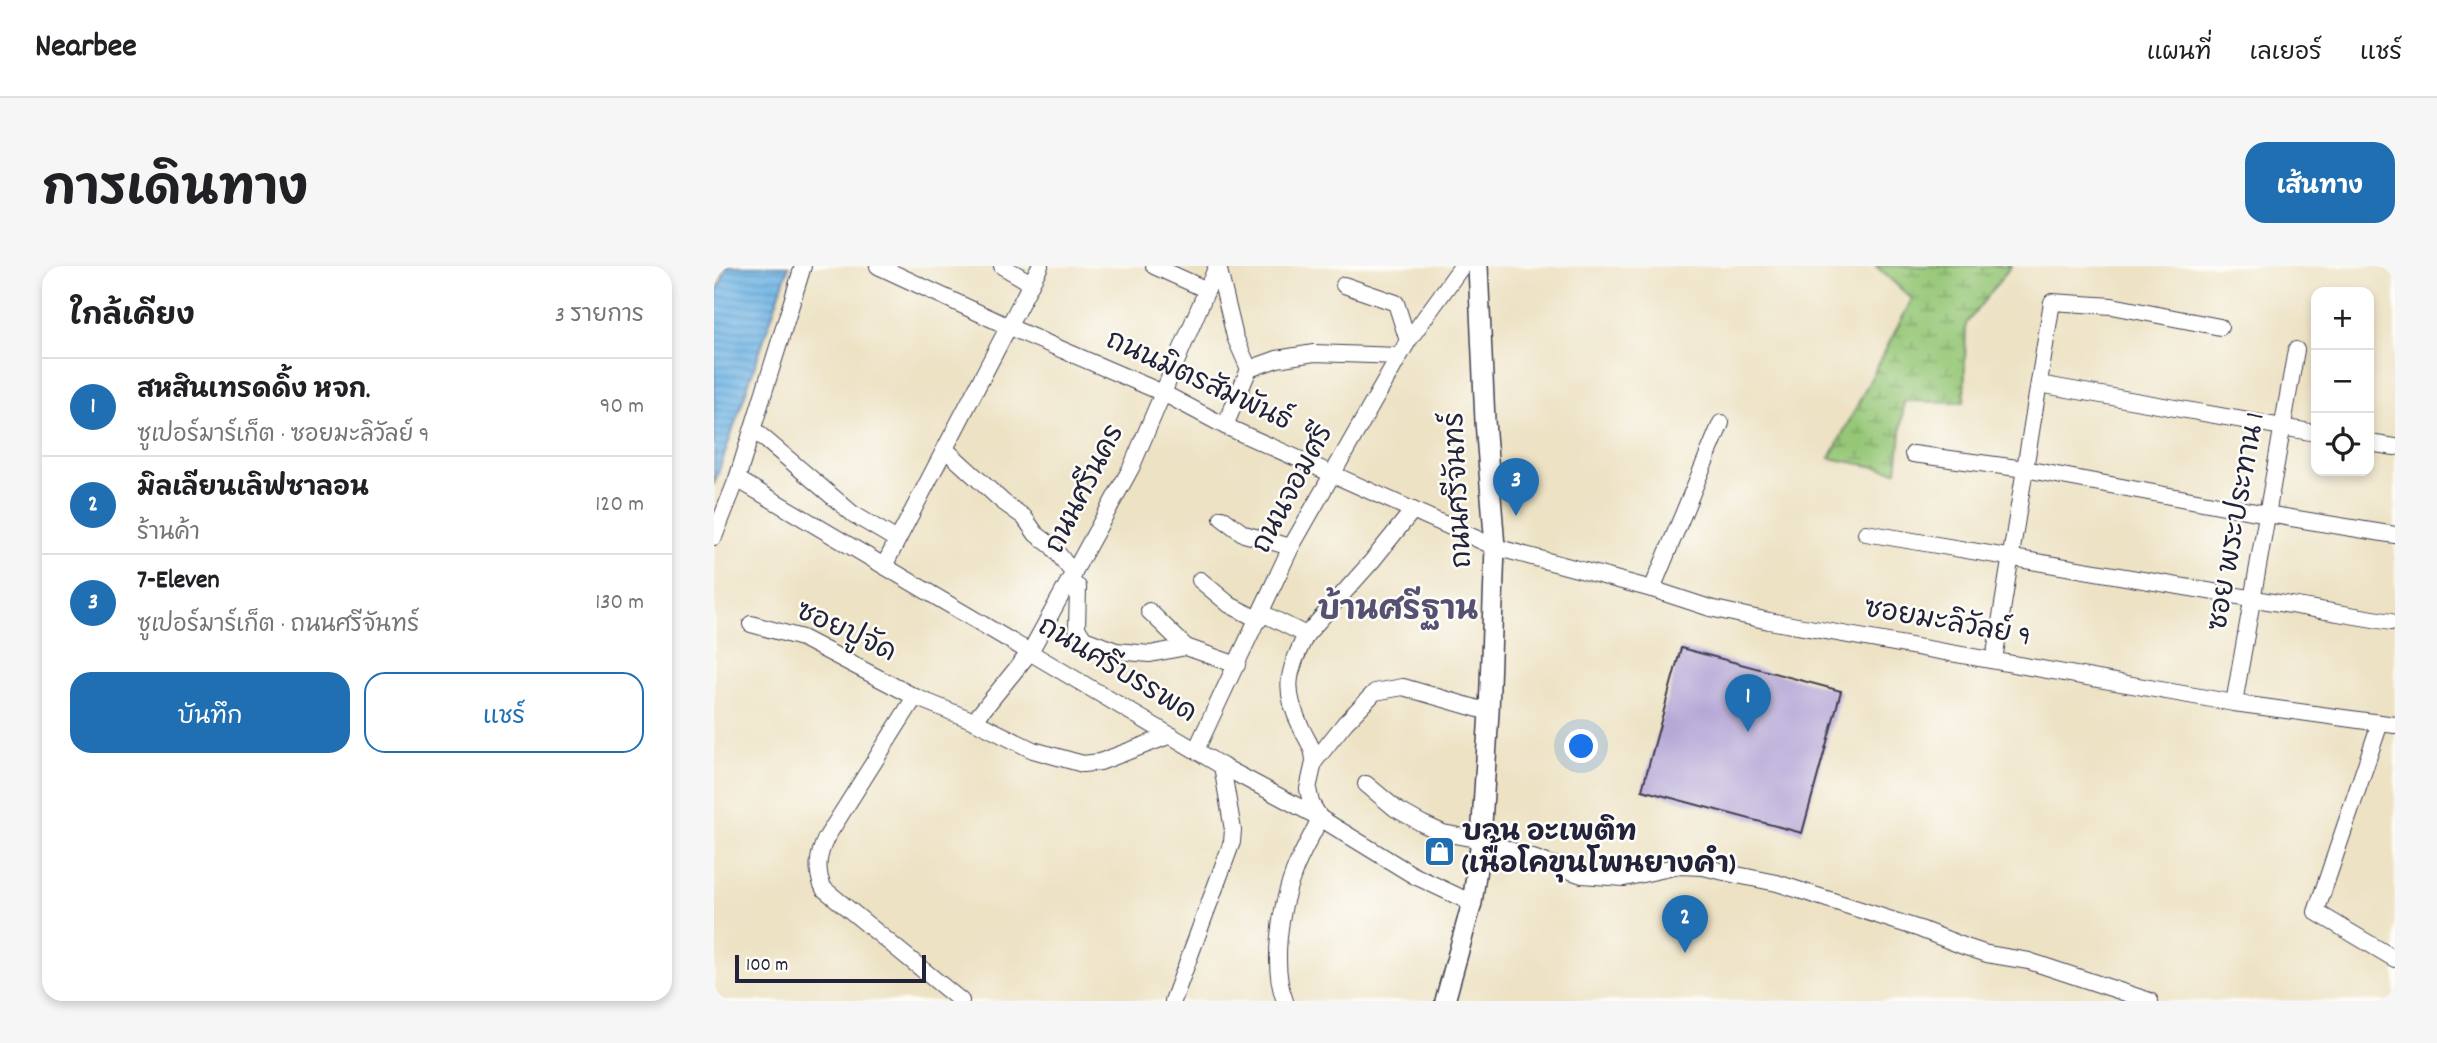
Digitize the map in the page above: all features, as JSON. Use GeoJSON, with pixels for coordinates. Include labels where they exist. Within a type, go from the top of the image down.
{"type":"FeatureCollection","features":[{"type":"Feature","properties":{"kind":"main road","name":"ถนนศรีจันทร์"},"geometry":{"type":"LineString","coordinates":[[1445,1001],[1472,903],[1481,840],[1489,712],[1495,547],[1485,421],[1478,266]]}},
{"type":"Feature","properties":{"kind":"street"},"geometry":{"type":"LineString","coordinates":[[714,537],[737,479],[803,266]]}},
{"type":"Feature","properties":{"kind":"street","name":"ถนนมิตรสัมพันธ์"},"geometry":{"type":"LineString","coordinates":[[878,266],[1007,326],[1163,393],[1225,426],[1495,547]]}},
{"type":"Feature","properties":{"kind":"street"},"geometry":{"type":"LineString","coordinates":[[1002,266],[1031,283]]}},
{"type":"Feature","properties":{"kind":"street"},"geometry":{"type":"LineString","coordinates":[[884,566],[1040,266]]}},
{"type":"Feature","properties":{"kind":"street"},"geometry":{"type":"LineString","coordinates":[[1154,266],[1207,290]]}},
{"type":"Feature","properties":{"kind":"street"},"geometry":{"type":"LineString","coordinates":[[1218,266],[1235,337],[1249,369],[1225,426]]}},
{"type":"Feature","properties":{"kind":"street","name":"ถนนศรีนคร"},"geometry":{"type":"LineString","coordinates":[[974,721],[1030,652],[1131,468],[1218,266]]}},
{"type":"Feature","properties":{"kind":"street","name":"ถนนจอมศรี"},"geometry":{"type":"LineString","coordinates":[[1196,750],[1291,547],[1331,474],[1408,341],[1462,266]]}},
{"type":"Feature","properties":{"kind":"street"},"geometry":{"type":"LineString","coordinates":[[1344,285],[1396,303],[1408,341]]}},
{"type":"Feature","properties":{"kind":"street"},"geometry":{"type":"LineString","coordinates":[[1994,660],[2052,302],[2112,306],[2220,327]]}},
{"type":"Feature","properties":{"kind":"street","name":"ซอย พระประทาน 1"},"geometry":{"type":"LineString","coordinates":[[2234,703],[2296,350]]}},
{"type":"Feature","properties":{"kind":"street"},"geometry":{"type":"LineString","coordinates":[[1249,369],[1277,359],[1314,352],[1399,356]]}},
{"type":"Feature","properties":{"kind":"street"},"geometry":{"type":"LineString","coordinates":[[2039,384],[2311,432]]}},
{"type":"Feature","properties":{"kind":"street"},"geometry":{"type":"LineString","coordinates":[[1652,589],[1721,423]]}},
{"type":"Feature","properties":{"kind":"street"},"geometry":{"type":"LineString","coordinates":[[753,429],[853,514],[897,540]]}},
{"type":"Feature","properties":{"kind":"street"},"geometry":{"type":"LineString","coordinates":[[2374,444],[2395,447]]}},
{"type":"Feature","properties":{"kind":"street"},"geometry":{"type":"LineString","coordinates":[[945,449],[1003,502],[1024,517],[1037,534],[1052,546],[1078,587],[1077,628],[1084,639],[1116,651],[1150,654],[1186,647]]}},
{"type":"Feature","properties":{"kind":"street"},"geometry":{"type":"LineString","coordinates":[[1913,454],[2025,468],[2267,514],[2395,535]]}},
{"type":"Feature","properties":{"kind":"street","name":"ถนนศรีบรรพด"},"geometry":{"type":"LineString","coordinates":[[737,479],[1222,766],[1320,818],[1413,875],[1472,903]]}},
{"type":"Feature","properties":{"kind":"street"},"geometry":{"type":"LineString","coordinates":[[1285,1001],[1279,977],[1279,937],[1284,904],[1293,873],[1320,818],[1311,803],[1308,789],[1314,748],[1298,720],[1288,687],[1293,662],[1306,635],[1413,510]]}},
{"type":"Feature","properties":{"kind":"street"},"geometry":{"type":"LineString","coordinates":[[1222,518],[1244,534],[1291,547]]}},
{"type":"Feature","properties":{"kind":"street"},"geometry":{"type":"LineString","coordinates":[[1866,533],[2391,622]]}},
{"type":"Feature","properties":{"kind":"street","name":"ซอยมะลิวัลย์ 9"},"geometry":{"type":"LineString","coordinates":[[1495,547],[1652,589],[1710,608],[1769,621],[2234,703],[2388,724]]}},
{"type":"Feature","properties":{"kind":"street"},"geometry":{"type":"LineString","coordinates":[[1200,580],[1230,605],[1306,635]]}},
{"type":"Feature","properties":{"kind":"street"},"geometry":{"type":"LineString","coordinates":[[1149,611],[1186,647],[1237,665]]}},
{"type":"Feature","properties":{"kind":"street","name":"ซอยปูจัด"},"geometry":{"type":"LineString","coordinates":[[751,624],[802,638],[915,697],[974,721],[1033,750],[1083,764],[1100,762],[1171,735]]}},
{"type":"Feature","properties":{"kind":"street"},"geometry":{"type":"LineString","coordinates":[[1314,762],[1366,700],[1382,690],[1403,687],[1489,712]]}},
{"type":"Feature","properties":{"kind":"street"},"geometry":{"type":"LineString","coordinates":[[915,697],[826,838],[821,848],[818,870],[824,889],[961,1001]]}},
{"type":"Feature","properties":{"kind":"street"},"geometry":{"type":"LineString","coordinates":[[2388,724],[2316,912],[2395,959]]}},
{"type":"Feature","properties":{"kind":"street"},"geometry":{"type":"LineString","coordinates":[[1173,1001],[1232,842],[1233,830],[1222,766]]}},
{"type":"Feature","properties":{"kind":"street"},"geometry":{"type":"LineString","coordinates":[[1366,784],[1396,809],[1423,824],[1443,832],[1481,840],[1582,875],[1624,877],[1679,866],[1703,867],[1777,883],[1920,929],[1987,954],[2029,961],[2150,1001]]}},
{"type":"Feature","properties":{"kind":"green space"},"geometry":{"type":"Polygon","coordinates":[[[1876,266],[2011,266],[1966,324],[1964,402],[1904,401],[1897,471],[1830,458],[1912,299],[1876,266]]]}},
{"type":"Feature","properties":{"kind":"water"},"geometry":{"type":"Polygon","coordinates":[[[728,266],[789,266],[714,485],[714,297],[728,266]]]}},
{"type":"Feature","properties":{"kind":"building"},"geometry":{"type":"Polygon","coordinates":[[[1681,648],[1841,691],[1802,833],[1642,790],[1681,648]]]}},
{"type":"Feature","properties":{"kind":"place","name":"7-Eleven"},"geometry":{"type":"Point","coordinates":[1516,516]}},
{"type":"Feature","properties":{"kind":"place","name":"สหสินเทรดดิ้ง หจก."},"geometry":{"type":"Point","coordinates":[1748,732]}},
{"type":"Feature","properties":{"kind":"place","name":"บอน อะเพติท (เนื้อโคขุนโพนยางคำ)"},"geometry":{"type":"Point","coordinates":[1439,851]}},
{"type":"Feature","properties":{"kind":"place","name":"มิลเลียนเลิฟซาลอน"},"geometry":{"type":"Point","coordinates":[1685,953]}},
{"type":"Feature","properties":{"kind":"district","name":"บ้านศรีฐาน"},"geometry":{"type":"Point","coordinates":[1398,613]}}]}
